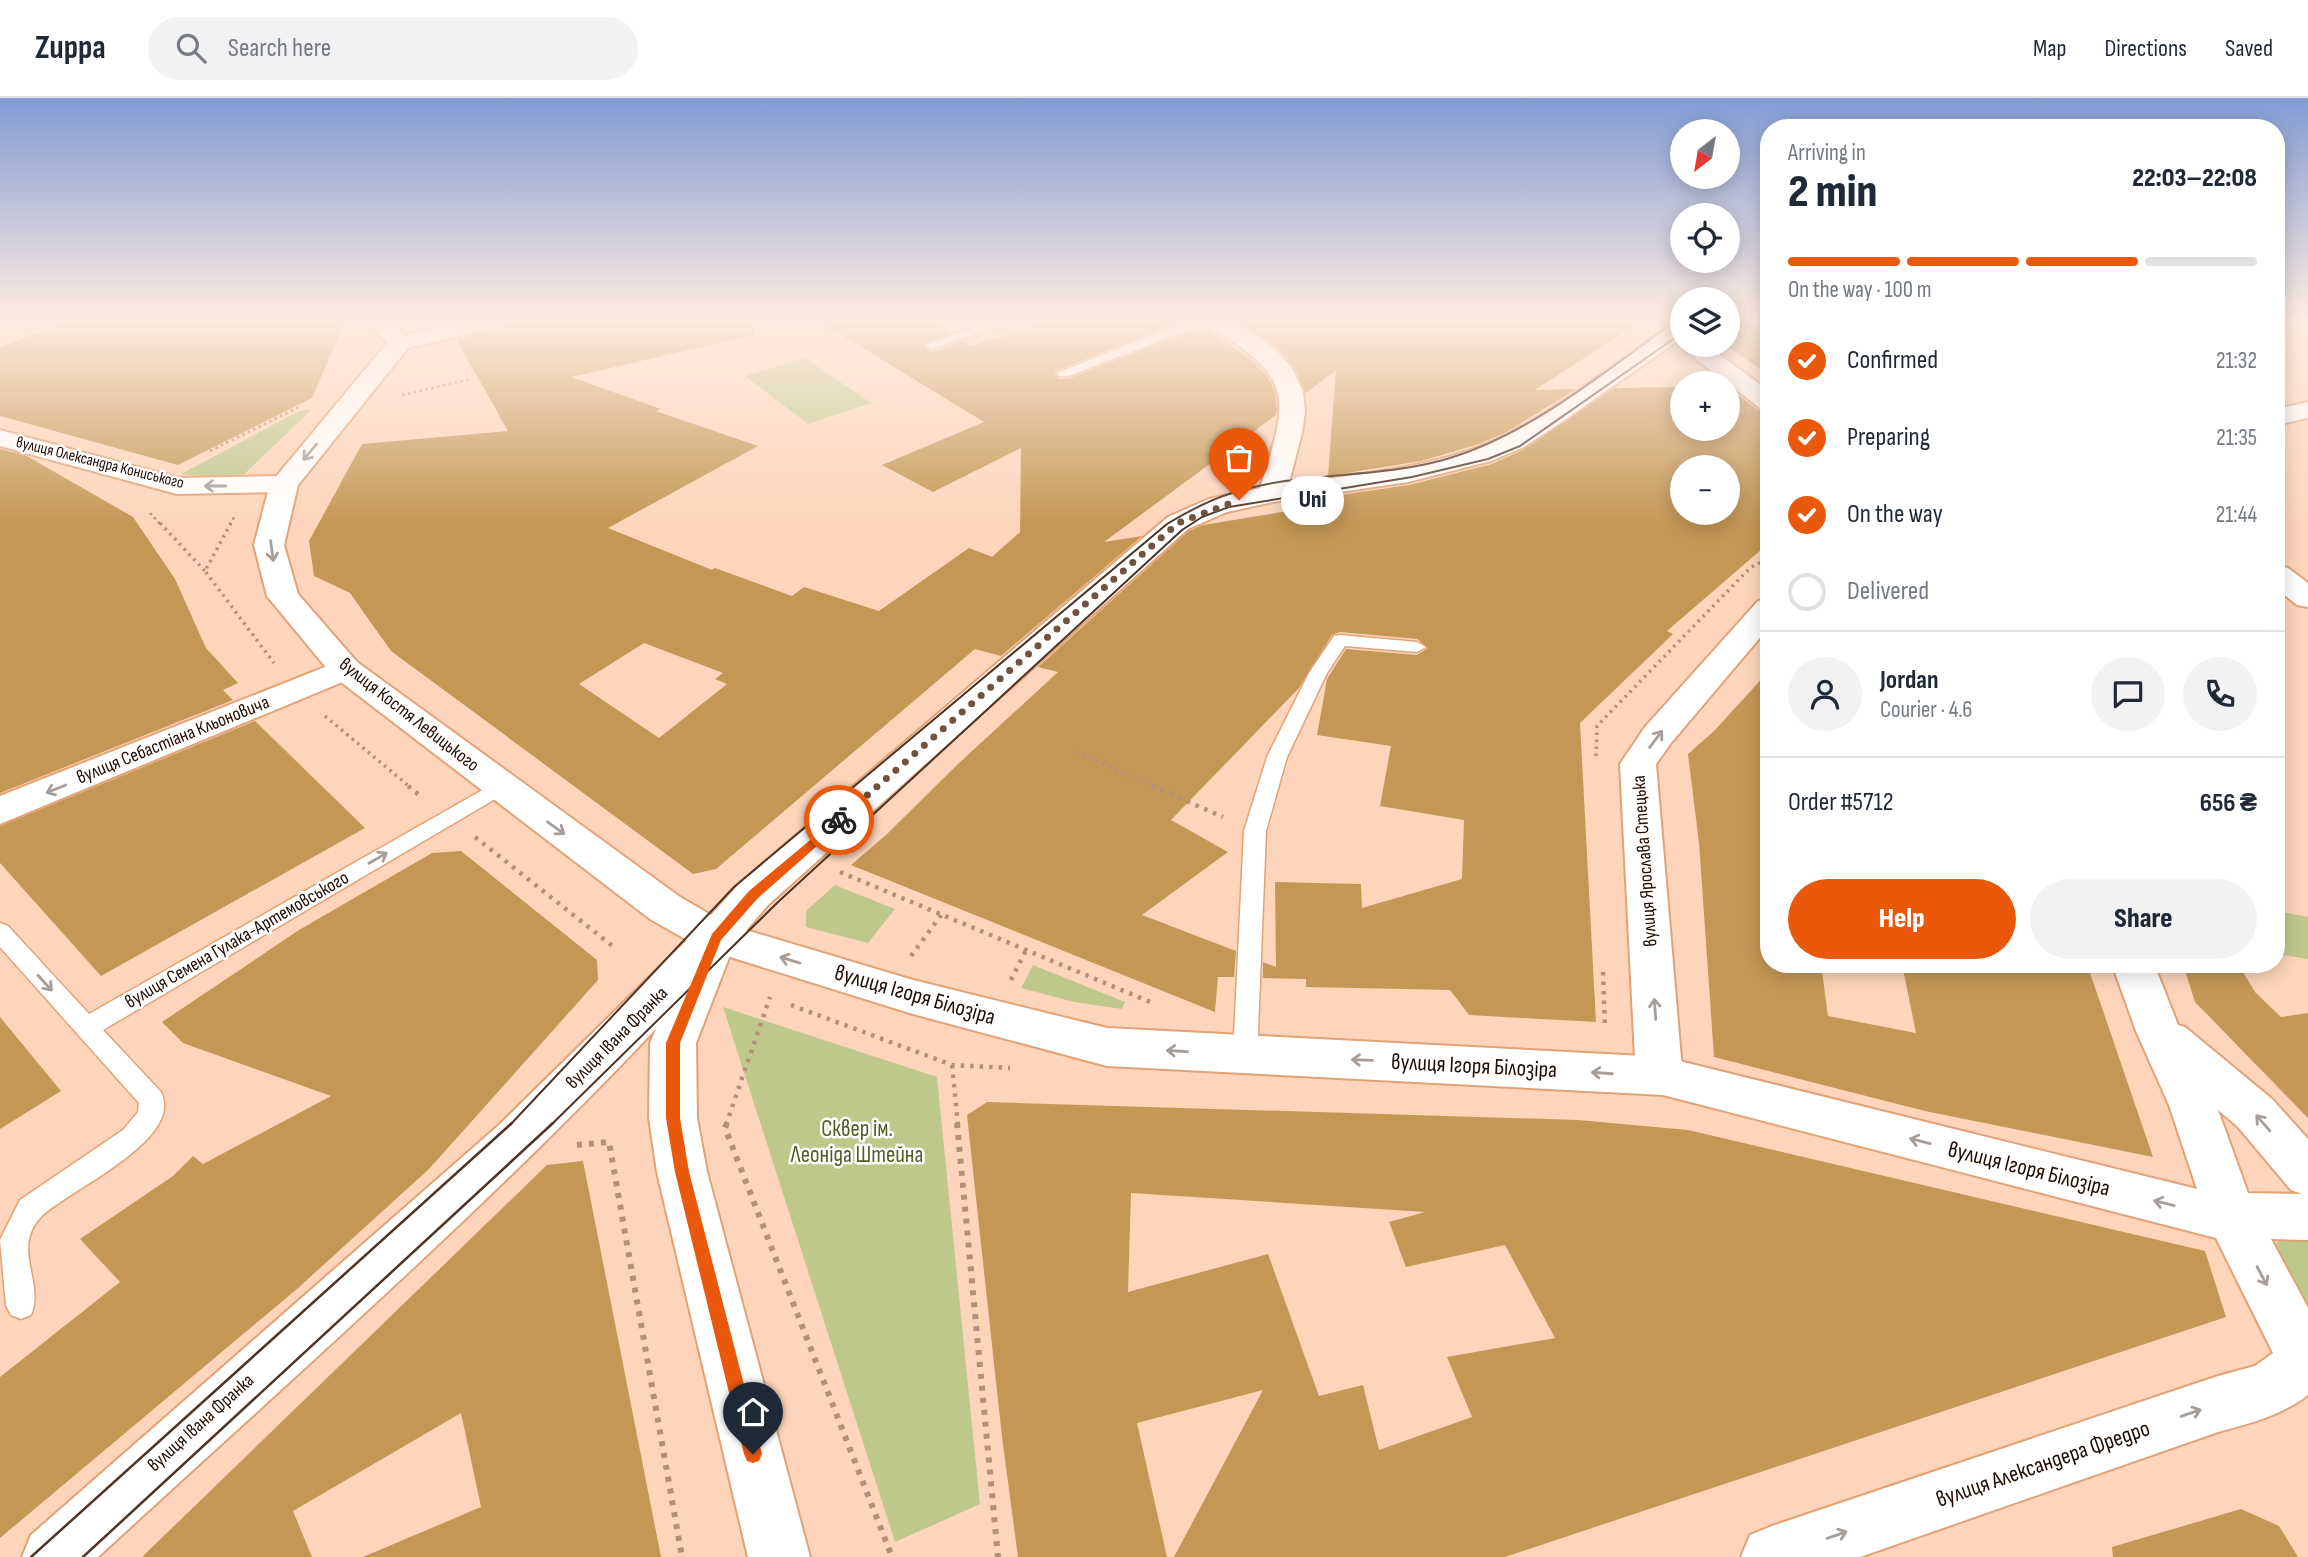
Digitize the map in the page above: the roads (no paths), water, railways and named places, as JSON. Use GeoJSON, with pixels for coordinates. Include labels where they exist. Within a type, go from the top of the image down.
{"type":"FeatureCollection","features":[{"type":"Feature","properties":{"kind":"main road","name":"вулиця Костя Левицького"},"geometry":{"type":"LineString","coordinates":[[363,388],[284,484],[269,545],[283,596],[345,669],[665,908],[716,937]]}},
{"type":"Feature","properties":{"kind":"main road"},"geometry":{"type":"LineString","coordinates":[[1272,494],[1295,413],[1294,396],[1290,388]]}},
{"type":"Feature","properties":{"kind":"main road","name":"вулиця Івана Франка"},"geometry":{"type":"LineString","coordinates":[[53,1557],[516,1139],[716,937],[754,894],[1178,523],[1219,505],[1272,494],[1408,474],[1482,455],[1525,435],[1599,388]]}},
{"type":"Feature","properties":{"kind":"main road"},"geometry":{"type":"LineString","coordinates":[[2285,415],[2308,410]]}},
{"type":"Feature","properties":{"kind":"main road","name":"вулиця Олександра Кониського"},"geometry":{"type":"LineString","coordinates":[[0,438],[177,486],[284,484]]}},
{"type":"Feature","properties":{"kind":"main road","name":"вулиця Ярослава Стецька"},"geometry":{"type":"LineString","coordinates":[[1663,1076],[1658,1058],[1638,764],[1658,735],[1760,618]]}},
{"type":"Feature","properties":{"kind":"main road","name":"вулиця Себастіана Кльоновича"},"geometry":{"type":"LineString","coordinates":[[0,811],[345,669]]}},
{"type":"Feature","properties":{"kind":"main road"},"geometry":{"type":"LineString","coordinates":[[716,937],[673,1043],[673,1118],[682,1172],[779,1557]]}},
{"type":"Feature","properties":{"kind":"main road","name":"вулиця Ігоря Білозіра"},"geometry":{"type":"LineString","coordinates":[[716,937],[913,997],[1107,1047],[1663,1076],[2210,1215],[2308,1217]]}},
{"type":"Feature","properties":{"kind":"main road"},"geometry":{"type":"LineString","coordinates":[[2136,973],[2158,1031],[2193,1105],[2231,1216],[2308,1363]]}},
{"type":"Feature","properties":{"kind":"main road"},"geometry":{"type":"LineString","coordinates":[[2158,1031],[2255,1114],[2308,1174]]}},
{"type":"Feature","properties":{"kind":"main road","name":"вулиця Александера Фредро"},"geometry":{"type":"LineString","coordinates":[[1772,1557],[2218,1404],[2269,1390],[2308,1363]]}},
{"type":"Feature","properties":{"kind":"lane"},"geometry":{"type":"LineString","coordinates":[[1245,1056],[1255,831],[1277,757],[1318,673],[1340,640],[1417,647]]}},
{"type":"Feature","properties":{"kind":"lane","name":"вулиця Семена Гулака-Артемовського"},"geometry":{"type":"LineString","coordinates":[[86,1028],[500,787]]}},
{"type":"Feature","properties":{"kind":"lane"},"geometry":{"type":"LineString","coordinates":[[0,932],[152,1100],[150,1116],[132,1138],[30,1209],[12,1245],[21,1305]]}},
{"type":"Feature","properties":{"kind":"tram line"},"geometry":{"type":"LineString","coordinates":[[511,1124],[734,887],[1167,524],[1213,500],[1256,486],[1395,470],[1450,458],[1511,433],[1583,388]]}},
{"type":"Feature","properties":{"kind":"tram line"},"geometry":{"type":"LineString","coordinates":[[551,1125],[777,903],[1182,530],[1202,517],[1229,507],[1412,477],[1488,459],[1520,446],[1603,388]]}},
{"type":"Feature","properties":{"kind":"tram line"},"geometry":{"type":"LineString","coordinates":[[83,1557],[553,1123]]}},
{"type":"Feature","properties":{"kind":"tram line"},"geometry":{"type":"LineString","coordinates":[[31,1557],[511,1124]]}},
{"type":"Feature","properties":{"kind":"place","name":"Uni"},"geometry":{"type":"Point","coordinates":[1239,500]}},
{"type":"Feature","properties":{"kind":"park label","name":"Сквер ім. Леоніда Штейна"},"geometry":{"type":"Point","coordinates":[857,1142]}}]}
